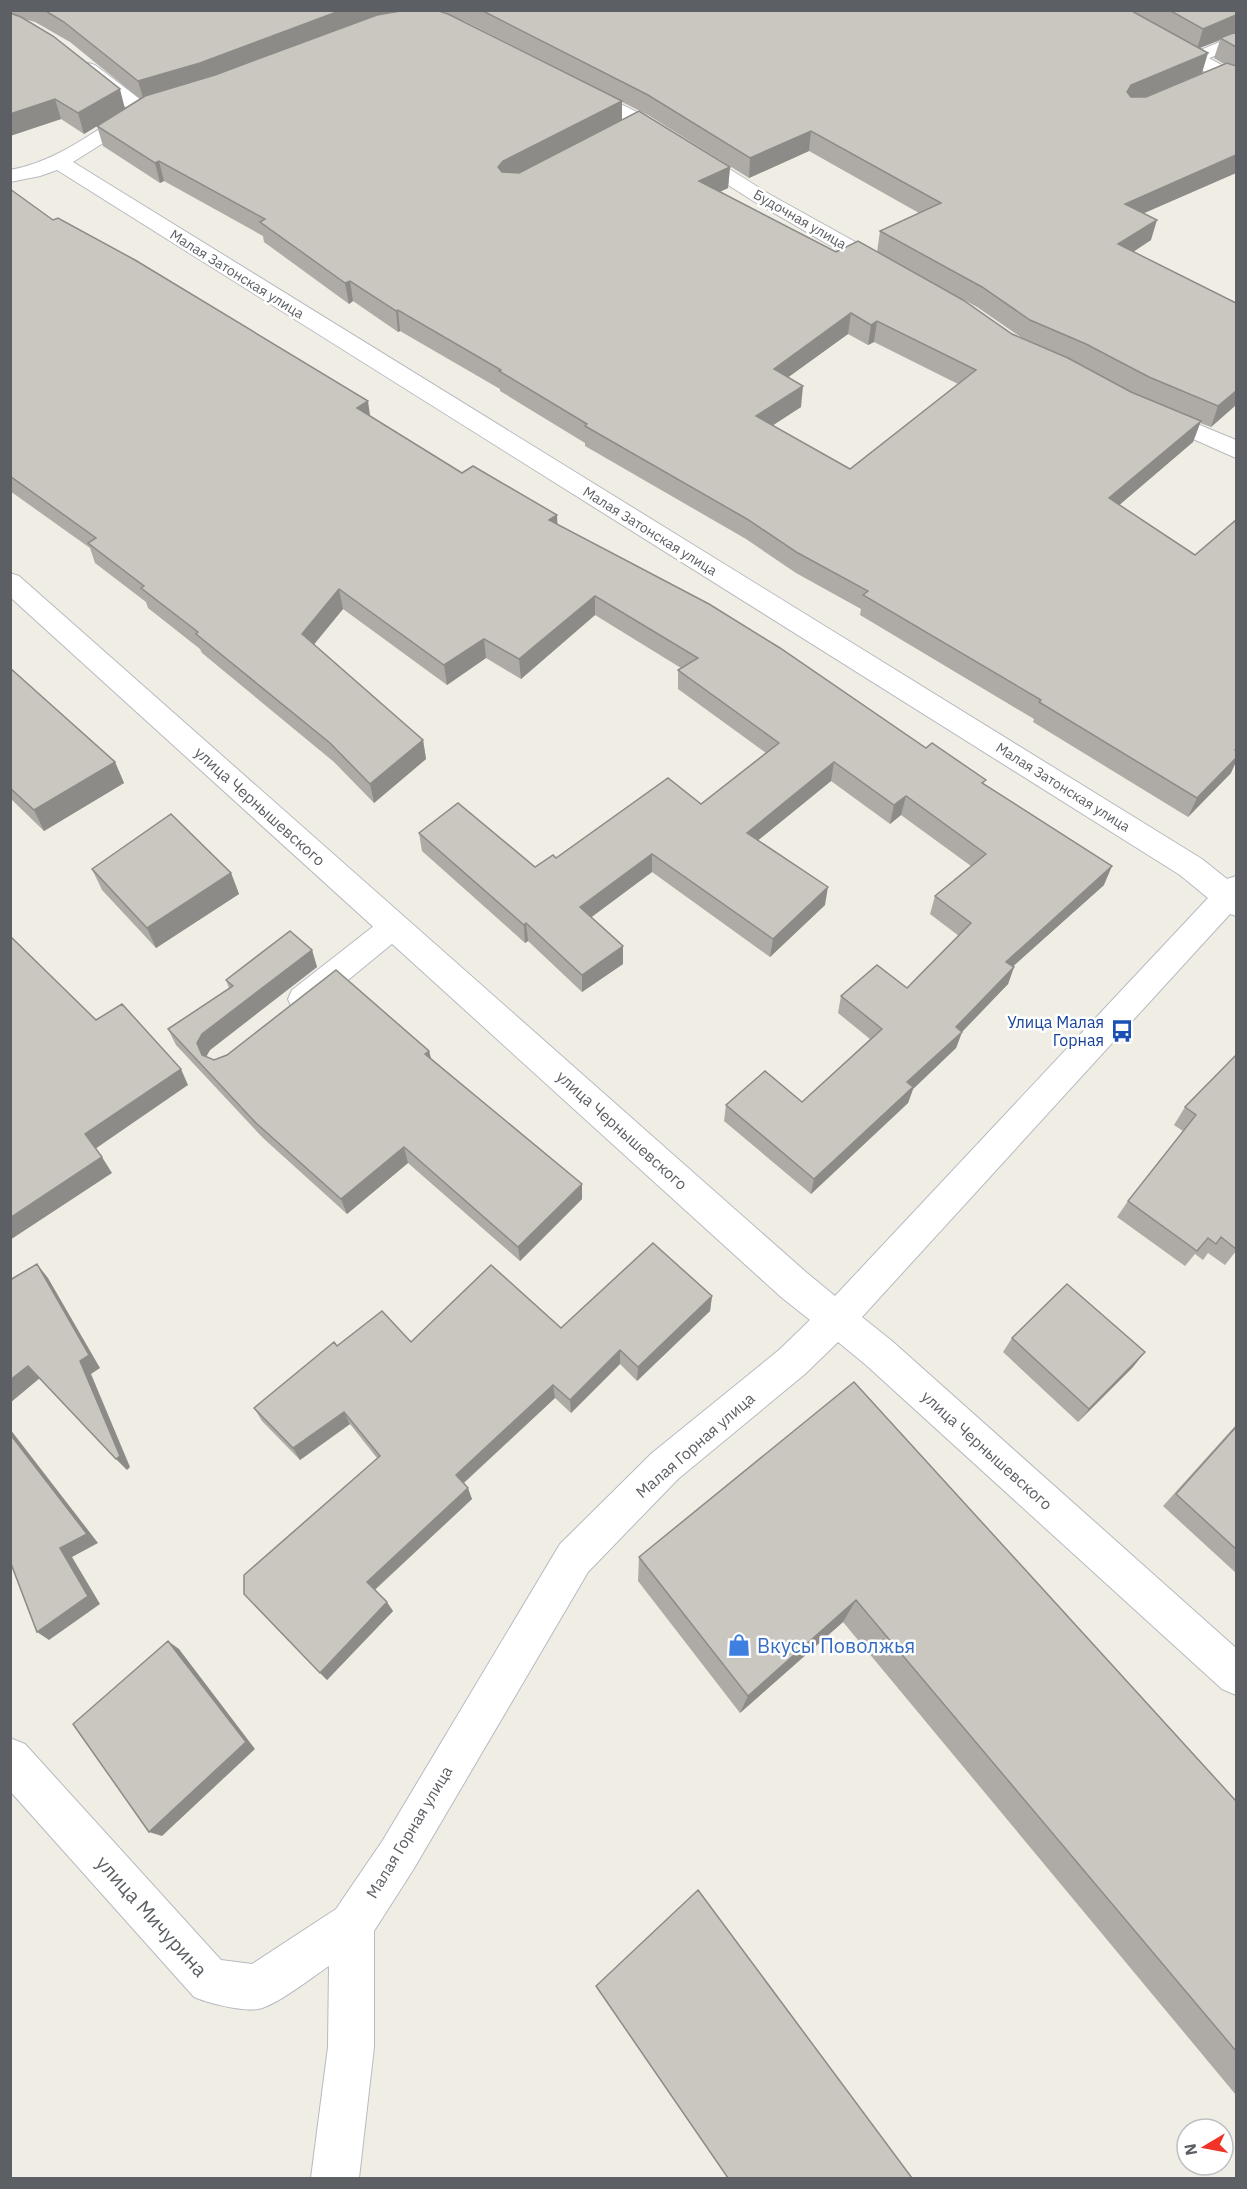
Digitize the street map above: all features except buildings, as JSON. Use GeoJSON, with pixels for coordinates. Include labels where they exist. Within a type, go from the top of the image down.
{"type":"FeatureCollection","features":[{"type":"Feature","properties":{"kind":"street"},"geometry":{"type":"LineString","coordinates":[[1107,10],[1229,77]]}},
{"type":"Feature","properties":{"kind":"street","name":"Будочная улица"},"geometry":{"type":"LineString","coordinates":[[564,82],[640,121],[762,198],[906,280]]}},
{"type":"Feature","properties":{"kind":"street"},"geometry":{"type":"LineString","coordinates":[[10,176],[33,172],[59,162],[84,144],[142,110],[162,104]]}},
{"type":"Feature","properties":{"kind":"street","name":"Малая Затонская улица"},"geometry":{"type":"LineString","coordinates":[[59,162],[1191,867],[1234,896]]}},
{"type":"Feature","properties":{"kind":"street"},"geometry":{"type":"LineString","coordinates":[[1132,405],[1236,450]]}},
{"type":"Feature","properties":{"kind":"street","name":"улица Чернышевского"},"geometry":{"type":"LineString","coordinates":[[10,582],[836,1320],[879,1353],[1236,1675]]}},
{"type":"Feature","properties":{"kind":"street","name":"Малая Горная улица"},"geometry":{"type":"LineString","coordinates":[[352,1925],[398,1855],[574,1558],[665,1466],[792,1362],[836,1320],[1234,896]]}},
{"type":"Feature","properties":{"kind":"street","name":"улица Мичурина"},"geometry":{"type":"LineString","coordinates":[[10,1759],[210,1981],[257,1987],[352,1925]]}},
{"type":"Feature","properties":{"kind":"street"},"geometry":{"type":"LineString","coordinates":[[335,2178],[351,2047],[352,1925]]}},
{"type":"Feature","properties":{"kind":"lane"},"geometry":{"type":"LineString","coordinates":[[1195,59],[1236,40]]}},
{"type":"Feature","properties":{"kind":"lane"},"geometry":{"type":"LineString","coordinates":[[71,55],[142,110]]}},
{"type":"Feature","properties":{"kind":"lane"},"geometry":{"type":"LineString","coordinates":[[1202,82],[1229,77]]}},
{"type":"Feature","properties":{"kind":"lane"},"geometry":{"type":"LineString","coordinates":[[616,134],[640,121]]}},
{"type":"Feature","properties":{"kind":"lane"},"geometry":{"type":"LineString","coordinates":[[284,1014],[393,926]]}},
{"type":"Feature","properties":{"kind":"place","name":"Улица Малая Горная"},"geometry":{"type":"Point","coordinates":[1122,1031]}},
{"type":"Feature","properties":{"kind":"place","name":"Вкусы Поволжья"},"geometry":{"type":"Point","coordinates":[739,1645]}}]}
